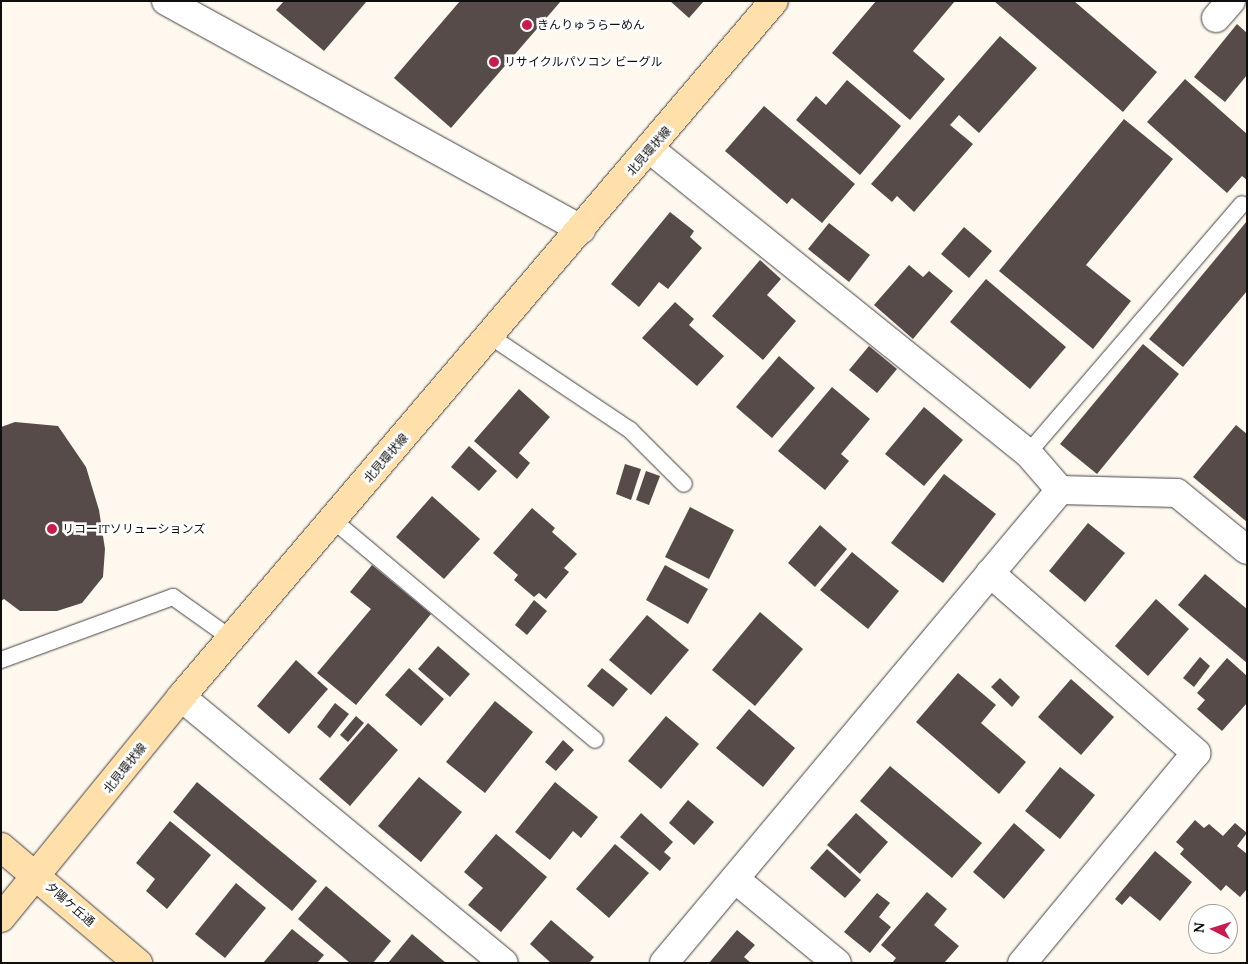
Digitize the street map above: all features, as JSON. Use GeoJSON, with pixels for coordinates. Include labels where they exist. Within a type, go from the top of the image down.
{"type":"FeatureCollection","features":[{"type":"Feature","properties":{"kind":"main road","name":"北見環状線"},"geometry":{"type":"LineString","coordinates":[[1,918],[38,876],[181,698],[651,150],[774,1]]}},
{"type":"Feature","properties":{"kind":"main road","name":"夕陽ケ丘通"},"geometry":{"type":"LineString","coordinates":[[1,847],[38,876],[138,963]]}},
{"type":"Feature","properties":{"kind":"street"},"geometry":{"type":"LineString","coordinates":[[166,1],[581,230]]}},
{"type":"Feature","properties":{"kind":"street"},"geometry":{"type":"LineString","coordinates":[[651,150],[1028,453],[1060,490],[1177,493],[1247,550]]}},
{"type":"Feature","properties":{"kind":"street"},"geometry":{"type":"LineString","coordinates":[[664,963],[1060,490]]}},
{"type":"Feature","properties":{"kind":"street"},"geometry":{"type":"LineString","coordinates":[[990,573],[1196,753],[1022,963]]}},
{"type":"Feature","properties":{"kind":"street"},"geometry":{"type":"LineString","coordinates":[[181,698],[504,963]]}},
{"type":"Feature","properties":{"kind":"street"},"geometry":{"type":"LineString","coordinates":[[734,879],[837,963]]}},
{"type":"Feature","properties":{"kind":"lane"},"geometry":{"type":"LineString","coordinates":[[1028,453],[1242,204]]}},
{"type":"Feature","properties":{"kind":"lane"},"geometry":{"type":"LineString","coordinates":[[490,336],[630,430],[684,484]]}},
{"type":"Feature","properties":{"kind":"lane"},"geometry":{"type":"LineString","coordinates":[[333,520],[595,740]]}},
{"type":"Feature","properties":{"kind":"lane"},"geometry":{"type":"LineString","coordinates":[[1,660],[173,597],[232,639]]}},
{"type":"Feature","properties":{"kind":"building"},"geometry":{"type":"Polygon","coordinates":[[[284,1],[367,1],[324,51],[276,10],[284,1]]]}},
{"type":"Feature","properties":{"kind":"building"},"geometry":{"type":"Polygon","coordinates":[[[460,1],[561,1],[451,128],[394,78],[460,1]]]}},
{"type":"Feature","properties":{"kind":"building"},"geometry":{"type":"Polygon","coordinates":[[[670,1],[704,1],[689,18],[670,1]]]}},
{"type":"Feature","properties":{"kind":"building"},"geometry":{"type":"Polygon","coordinates":[[[876,1],[955,1],[913,51],[945,79],[910,120],[832,53],[876,1]]]}},
{"type":"Feature","properties":{"kind":"building"},"geometry":{"type":"Polygon","coordinates":[[[994,1],[1074,1],[1157,72],[1123,112],[994,1]]]}},
{"type":"Feature","properties":{"kind":"building"},"geometry":{"type":"Polygon","coordinates":[[[1237,24],[1247,33],[1247,75],[1225,102],[1194,77],[1237,24]]]}},
{"type":"Feature","properties":{"kind":"building"},"geometry":{"type":"Polygon","coordinates":[[[1000,36],[1037,68],[979,133],[959,115],[950,125],[973,144],[914,212],[897,196],[892,202],[871,184],[1000,36]]]}},
{"type":"Feature","properties":{"kind":"building"},"geometry":{"type":"Polygon","coordinates":[[[1185,79],[1247,134],[1247,180],[1242,176],[1227,193],[1147,122],[1185,79]]]}},
{"type":"Feature","properties":{"kind":"building"},"geometry":{"type":"Polygon","coordinates":[[[847,80],[901,126],[860,175],[796,120],[816,96],[826,105],[847,80]]]}},
{"type":"Feature","properties":{"kind":"building"},"geometry":{"type":"Polygon","coordinates":[[[764,106],[855,184],[822,223],[792,198],[787,204],[725,151],[764,106]]]}},
{"type":"Feature","properties":{"kind":"building"},"geometry":{"type":"Polygon","coordinates":[[[1124,119],[1173,159],[1086,265],[1131,301],[1093,349],[999,271],[1124,119]]]}},
{"type":"Feature","properties":{"kind":"building"},"geometry":{"type":"Polygon","coordinates":[[[670,212],[694,231],[690,237],[702,248],[668,289],[659,282],[639,307],[611,284],[670,212]]]}},
{"type":"Feature","properties":{"kind":"building"},"geometry":{"type":"Polygon","coordinates":[[[1247,221],[1247,291],[1183,367],[1149,339],[1247,221]]]}},
{"type":"Feature","properties":{"kind":"building"},"geometry":{"type":"Polygon","coordinates":[[[829,223],[870,255],[849,282],[808,249],[829,223]]]}},
{"type":"Feature","properties":{"kind":"building"},"geometry":{"type":"Polygon","coordinates":[[[964,227],[992,251],[969,278],[941,254],[964,227]]]}},
{"type":"Feature","properties":{"kind":"building"},"geometry":{"type":"Polygon","coordinates":[[[760,260],[781,279],[767,295],[796,321],[763,360],[712,316],[760,260]]]}},
{"type":"Feature","properties":{"kind":"building"},"geometry":{"type":"Polygon","coordinates":[[[909,265],[923,277],[929,271],[953,291],[913,339],[874,305],[909,265]]]}},
{"type":"Feature","properties":{"kind":"building"},"geometry":{"type":"Polygon","coordinates":[[[986,279],[1066,347],[1030,389],[950,322],[986,279]]]}},
{"type":"Feature","properties":{"kind":"building"},"geometry":{"type":"Polygon","coordinates":[[[675,302],[694,319],[689,325],[724,356],[697,386],[642,338],[675,302]]]}},
{"type":"Feature","properties":{"kind":"building"},"geometry":{"type":"Polygon","coordinates":[[[1143,344],[1179,374],[1097,474],[1060,444],[1143,344]]]}},
{"type":"Feature","properties":{"kind":"building"},"geometry":{"type":"Polygon","coordinates":[[[869,346],[897,369],[877,393],[849,370],[869,346]]]}},
{"type":"Feature","properties":{"kind":"building"},"geometry":{"type":"Polygon","coordinates":[[[779,356],[815,388],[772,438],[736,407],[779,356]]]}},
{"type":"Feature","properties":{"kind":"building"},"geometry":{"type":"Polygon","coordinates":[[[832,387],[870,419],[841,454],[849,461],[825,490],[778,451],[832,387]]]}},
{"type":"Feature","properties":{"kind":"building"},"geometry":{"type":"Polygon","coordinates":[[[519,389],[550,417],[519,453],[530,463],[517,479],[474,441],[519,389]]]}},
{"type":"Feature","properties":{"kind":"building"},"geometry":{"type":"Polygon","coordinates":[[[924,407],[963,440],[924,486],[885,454],[924,407]]]}},
{"type":"Feature","properties":{"kind":"building","name":"リコーITソリューションズ"},"geometry":{"type":"Polygon","coordinates":[[[15,422],[58,426],[86,467],[99,510],[105,549],[103,577],[82,603],[57,611],[20,611],[4,599],[1,601],[1,427],[15,422]]]}},
{"type":"Feature","properties":{"kind":"building"},"geometry":{"type":"Polygon","coordinates":[[[1236,425],[1247,434],[1247,522],[1193,477],[1236,425]]]}},
{"type":"Feature","properties":{"kind":"building"},"geometry":{"type":"Polygon","coordinates":[[[469,446],[497,471],[479,491],[451,467],[469,446]]]}},
{"type":"Feature","properties":{"kind":"building"},"geometry":{"type":"Polygon","coordinates":[[[625,464],[641,469],[631,500],[616,494],[625,464]]]}},
{"type":"Feature","properties":{"kind":"building"},"geometry":{"type":"Polygon","coordinates":[[[646,471],[660,476],[649,505],[636,500],[646,471]]]}},
{"type":"Feature","properties":{"kind":"building"},"geometry":{"type":"Polygon","coordinates":[[[944,474],[996,514],[943,583],[891,543],[944,474]]]}},
{"type":"Feature","properties":{"kind":"building"},"geometry":{"type":"Polygon","coordinates":[[[432,496],[480,539],[444,579],[396,537],[432,496]]]}},
{"type":"Feature","properties":{"kind":"building"},"geometry":{"type":"Polygon","coordinates":[[[690,507],[734,530],[709,579],[665,557],[690,507]]]}},
{"type":"Feature","properties":{"kind":"building"},"geometry":{"type":"Polygon","coordinates":[[[532,508],[555,528],[552,532],[577,554],[564,568],[569,572],[546,599],[539,593],[534,597],[514,580],[518,575],[493,553],[532,508]]]}},
{"type":"Feature","properties":{"kind":"building"},"geometry":{"type":"Polygon","coordinates":[[[1088,523],[1125,553],[1085,602],[1049,571],[1088,523]]]}},
{"type":"Feature","properties":{"kind":"building"},"geometry":{"type":"Polygon","coordinates":[[[820,525],[847,549],[815,587],[788,563],[820,525]]]}},
{"type":"Feature","properties":{"kind":"building"},"geometry":{"type":"Polygon","coordinates":[[[852,552],[899,591],[868,629],[820,590],[852,552]]]}},
{"type":"Feature","properties":{"kind":"building"},"geometry":{"type":"Polygon","coordinates":[[[372,565],[431,614],[356,705],[317,673],[371,609],[350,592],[372,565]]]}},
{"type":"Feature","properties":{"kind":"building"},"geometry":{"type":"Polygon","coordinates":[[[665,565],[708,589],[688,624],[646,600],[665,565]]]}},
{"type":"Feature","properties":{"kind":"building"},"geometry":{"type":"Polygon","coordinates":[[[1205,574],[1247,609],[1247,663],[1178,605],[1205,574]]]}},
{"type":"Feature","properties":{"kind":"building"},"geometry":{"type":"Polygon","coordinates":[[[1156,599],[1189,629],[1148,676],[1115,646],[1156,599]]]}},
{"type":"Feature","properties":{"kind":"building"},"geometry":{"type":"Polygon","coordinates":[[[534,600],[547,611],[527,635],[515,625],[534,600]]]}},
{"type":"Feature","properties":{"kind":"building"},"geometry":{"type":"Polygon","coordinates":[[[760,612],[803,649],[755,706],[712,670],[760,612]]]}},
{"type":"Feature","properties":{"kind":"building"},"geometry":{"type":"Polygon","coordinates":[[[647,615],[689,650],[651,695],[609,660],[647,615]]]}},
{"type":"Feature","properties":{"kind":"building"},"geometry":{"type":"Polygon","coordinates":[[[438,646],[470,674],[450,697],[418,669],[438,646]]]}},
{"type":"Feature","properties":{"kind":"building"},"geometry":{"type":"Polygon","coordinates":[[[1200,657],[1210,666],[1194,687],[1183,678],[1200,657]]]}},
{"type":"Feature","properties":{"kind":"building"},"geometry":{"type":"Polygon","coordinates":[[[1227,658],[1247,676],[1247,703],[1222,731],[1197,709],[1205,700],[1197,693],[1227,658]]]}},
{"type":"Feature","properties":{"kind":"building"},"geometry":{"type":"Polygon","coordinates":[[[296,660],[328,689],[289,734],[257,706],[296,660]]]}},
{"type":"Feature","properties":{"kind":"building"},"geometry":{"type":"Polygon","coordinates":[[[409,668],[444,699],[421,726],[385,695],[409,668]]]}},
{"type":"Feature","properties":{"kind":"building"},"geometry":{"type":"Polygon","coordinates":[[[602,668],[628,689],[613,707],[587,686],[602,668]]]}},
{"type":"Feature","properties":{"kind":"building"},"geometry":{"type":"Polygon","coordinates":[[[958,673],[996,705],[981,723],[1026,762],[999,794],[916,722],[958,673]]]}},
{"type":"Feature","properties":{"kind":"building"},"geometry":{"type":"Polygon","coordinates":[[[1000,678],[1020,697],[1012,707],[991,687],[1000,678]]]}},
{"type":"Feature","properties":{"kind":"building"},"geometry":{"type":"Polygon","coordinates":[[[1071,679],[1114,717],[1081,755],[1038,717],[1071,679]]]}},
{"type":"Feature","properties":{"kind":"building"},"geometry":{"type":"Polygon","coordinates":[[[495,701],[533,732],[485,793],[446,762],[495,701]]]}},
{"type":"Feature","properties":{"kind":"building"},"geometry":{"type":"Polygon","coordinates":[[[335,703],[349,714],[330,738],[317,727],[335,703]]]}},
{"type":"Feature","properties":{"kind":"building"},"geometry":{"type":"Polygon","coordinates":[[[749,709],[795,748],[763,787],[716,748],[749,709]]]}},
{"type":"Feature","properties":{"kind":"building"},"geometry":{"type":"Polygon","coordinates":[[[356,716],[364,723],[348,742],[340,735],[356,716]]]}},
{"type":"Feature","properties":{"kind":"building"},"geometry":{"type":"Polygon","coordinates":[[[666,716],[699,744],[661,789],[628,761],[666,716]]]}},
{"type":"Feature","properties":{"kind":"building"},"geometry":{"type":"Polygon","coordinates":[[[368,723],[398,750],[350,806],[319,779],[368,723]]]}},
{"type":"Feature","properties":{"kind":"building"},"geometry":{"type":"Polygon","coordinates":[[[563,740],[574,750],[556,771],[545,762],[563,740]]]}},
{"type":"Feature","properties":{"kind":"building"},"geometry":{"type":"Polygon","coordinates":[[[890,766],[982,843],[952,878],[860,801],[890,766]]]}},
{"type":"Feature","properties":{"kind":"building"},"geometry":{"type":"Polygon","coordinates":[[[1060,767],[1095,795],[1060,839],[1025,811],[1060,767]]]}},
{"type":"Feature","properties":{"kind":"building"},"geometry":{"type":"Polygon","coordinates":[[[419,777],[462,812],[421,862],[378,826],[419,777]]]}},
{"type":"Feature","properties":{"kind":"building"},"geometry":{"type":"Polygon","coordinates":[[[197,782],[317,881],[292,911],[173,812],[197,782]]]}},
{"type":"Feature","properties":{"kind":"building"},"geometry":{"type":"Polygon","coordinates":[[[555,782],[598,817],[581,838],[573,831],[550,860],[515,832],[555,782]]]}},
{"type":"Feature","properties":{"kind":"building"},"geometry":{"type":"Polygon","coordinates":[[[688,800],[714,822],[694,845],[669,823],[688,800]]]}},
{"type":"Feature","properties":{"kind":"building"},"geometry":{"type":"Polygon","coordinates":[[[641,813],[673,842],[664,852],[671,858],[660,871],[620,837],[641,813]]]}},
{"type":"Feature","properties":{"kind":"building"},"geometry":{"type":"Polygon","coordinates":[[[856,813],[888,842],[860,874],[827,845],[856,813]]]}},
{"type":"Feature","properties":{"kind":"building"},"geometry":{"type":"Polygon","coordinates":[[[1195,820],[1204,828],[1209,824],[1223,836],[1235,823],[1247,833],[1237,846],[1247,854],[1247,889],[1240,897],[1226,885],[1221,891],[1180,854],[1184,849],[1176,842],[1195,820]]]}},
{"type":"Feature","properties":{"kind":"building"},"geometry":{"type":"Polygon","coordinates":[[[170,821],[211,855],[167,909],[146,891],[155,879],[136,863],[170,821]]]}},
{"type":"Feature","properties":{"kind":"building"},"geometry":{"type":"Polygon","coordinates":[[[1014,823],[1045,850],[1004,899],[973,872],[1014,823]]]}},
{"type":"Feature","properties":{"kind":"building"},"geometry":{"type":"Polygon","coordinates":[[[496,834],[547,877],[501,932],[468,905],[483,888],[464,872],[496,834]]]}},
{"type":"Feature","properties":{"kind":"building"},"geometry":{"type":"Polygon","coordinates":[[[615,844],[649,873],[609,918],[576,889],[615,844]]]}},
{"type":"Feature","properties":{"kind":"building"},"geometry":{"type":"Polygon","coordinates":[[[827,849],[861,880],[845,898],[810,868],[827,849]]]}},
{"type":"Feature","properties":{"kind":"building"},"geometry":{"type":"Polygon","coordinates":[[[1155,851],[1192,882],[1160,921],[1130,896],[1122,905],[1115,899],[1155,851]]]}},
{"type":"Feature","properties":{"kind":"building"},"geometry":{"type":"Polygon","coordinates":[[[236,883],[266,908],[225,958],[195,934],[236,883]]]}},
{"type":"Feature","properties":{"kind":"building"},"geometry":{"type":"Polygon","coordinates":[[[326,886],[391,941],[373,963],[350,963],[298,919],[326,886]]]}},
{"type":"Feature","properties":{"kind":"building"},"geometry":{"type":"Polygon","coordinates":[[[927,892],[947,909],[934,925],[959,946],[944,963],[892,963],[896,958],[881,945],[927,892]]]}},
{"type":"Feature","properties":{"kind":"building"},"geometry":{"type":"Polygon","coordinates":[[[877,893],[890,903],[879,917],[891,927],[870,953],[844,932],[877,893]]]}},
{"type":"Feature","properties":{"kind":"building"},"geometry":{"type":"Polygon","coordinates":[[[551,920],[594,957],[589,963],[551,963],[530,944],[551,920]]]}},
{"type":"Feature","properties":{"kind":"building"},"geometry":{"type":"Polygon","coordinates":[[[292,929],[324,955],[317,963],[263,963],[292,929]]]}},
{"type":"Feature","properties":{"kind":"building"},"geometry":{"type":"Polygon","coordinates":[[[737,930],[755,945],[744,957],[751,963],[709,963],[737,930]]]}},
{"type":"Feature","properties":{"kind":"building"},"geometry":{"type":"Polygon","coordinates":[[[412,934],[446,963],[388,963],[412,934]]]}},
{"type":"Feature","properties":{"kind":"place","name":"きんりゅうらーめん"},"geometry":{"type":"Point","coordinates":[527,25]}},
{"type":"Feature","properties":{"kind":"place","name":"リサイクルパソコン ビーグル"},"geometry":{"type":"Point","coordinates":[494,62]}},
{"type":"Feature","properties":{"kind":"place","name":"リコーITソリューションズ"},"geometry":{"type":"Point","coordinates":[52,529]}}]}
